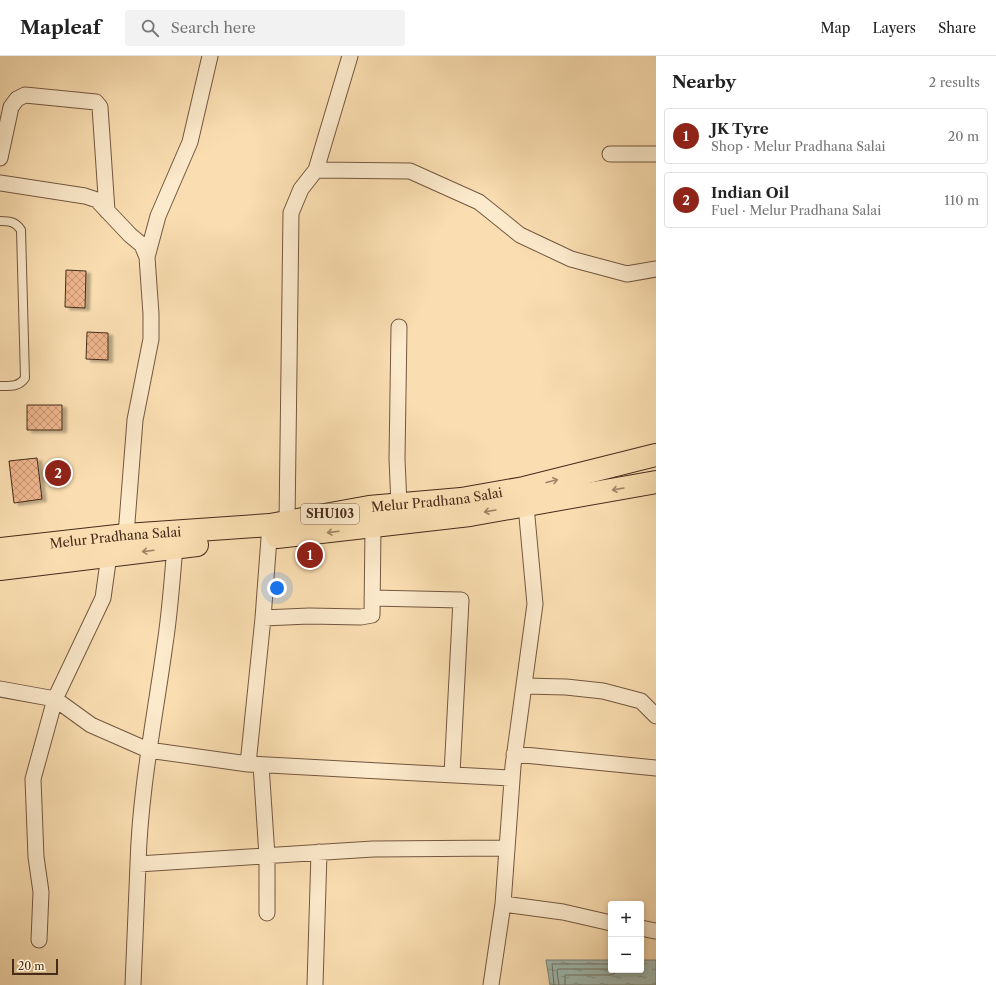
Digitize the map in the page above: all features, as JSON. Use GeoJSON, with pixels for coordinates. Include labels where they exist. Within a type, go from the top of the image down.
{"type":"FeatureCollection","features":[{"type":"Feature","properties":{"kind":"main road","name":"Melur Pradhana Salai"},"geometry":{"type":"LineString","coordinates":[[0,568],[470,515],[656,455]]}},
{"type":"Feature","properties":{"kind":"main road","name":"Melur Pradhana Salai"},"geometry":{"type":"LineString","coordinates":[[0,549],[126,535],[176,533],[287,523],[369,507],[461,499],[526,497],[656,482]]}},
{"type":"Feature","properties":{"kind":"street"},"geometry":{"type":"LineString","coordinates":[[147,257],[158,216],[190,142],[210,56]]}},
{"type":"Feature","properties":{"kind":"street"},"geometry":{"type":"LineString","coordinates":[[287,523],[291,213],[301,189],[316,170],[350,56]]}},
{"type":"Feature","properties":{"kind":"street"},"geometry":{"type":"LineString","coordinates":[[0,158],[12,107],[17,99],[25,95],[96,102],[100,107],[107,211]]}},
{"type":"Feature","properties":{"kind":"street"},"geometry":{"type":"LineString","coordinates":[[610,154],[656,154]]}},
{"type":"Feature","properties":{"kind":"street"},"geometry":{"type":"LineString","coordinates":[[316,170],[410,171],[478,202],[520,234],[571,259],[627,274],[656,268]]}},
{"type":"Feature","properties":{"kind":"street"},"geometry":{"type":"LineString","coordinates":[[0,183],[85,196],[96,200],[130,235],[142,244],[147,257],[151,314],[151,339],[135,420],[126,535]]}},
{"type":"Feature","properties":{"kind":"street"},"geometry":{"type":"LineString","coordinates":[[399,327],[397,459],[399,505]]}},
{"type":"Feature","properties":{"kind":"street"},"geometry":{"type":"LineString","coordinates":[[491,985],[503,904],[514,754],[534,604],[526,497]]}},
{"type":"Feature","properties":{"kind":"street"},"geometry":{"type":"LineString","coordinates":[[264,618],[372,616],[373,527]]}},
{"type":"Feature","properties":{"kind":"street"},"geometry":{"type":"LineString","coordinates":[[267,913],[267,856],[255,764],[269,538]]}},
{"type":"Feature","properties":{"kind":"street"},"geometry":{"type":"LineString","coordinates":[[133,985],[139,826],[148,750],[166,643],[175,548]]}},
{"type":"Feature","properties":{"kind":"street"},"geometry":{"type":"LineString","coordinates":[[40,940],[41,892],[36,857],[33,779],[54,699],[103,598],[109,555]]}},
{"type":"Feature","properties":{"kind":"street"},"geometry":{"type":"LineString","coordinates":[[372,598],[461,600],[452,774]]}},
{"type":"Feature","properties":{"kind":"street"},"geometry":{"type":"LineString","coordinates":[[524,686],[566,687],[603,691],[641,701],[656,716]]}},
{"type":"Feature","properties":{"kind":"street"},"geometry":{"type":"LineString","coordinates":[[0,689],[54,699],[91,725],[148,750],[255,764],[512,778]]}},
{"type":"Feature","properties":{"kind":"street"},"geometry":{"type":"LineString","coordinates":[[514,754],[656,768]]}},
{"type":"Feature","properties":{"kind":"street"},"geometry":{"type":"LineString","coordinates":[[138,864],[373,849],[507,848]]}},
{"type":"Feature","properties":{"kind":"street"},"geometry":{"type":"LineString","coordinates":[[315,985],[319,852]]}},
{"type":"Feature","properties":{"kind":"street"},"geometry":{"type":"LineString","coordinates":[[503,904],[563,912],[608,922]]}},
{"type":"Feature","properties":{"kind":"lane"},"geometry":{"type":"LineString","coordinates":[[0,221],[9,221],[18,225],[21,230],[25,378],[16,386],[0,386]]}},
{"type":"Feature","properties":{"kind":"water"},"geometry":{"type":"Polygon","coordinates":[[[546,960],[608,960],[608,973],[644,973],[644,960],[656,960],[656,985],[550,985],[546,960]]]}},
{"type":"Feature","properties":{"kind":"building"},"geometry":{"type":"Polygon","coordinates":[[[66,270],[86,271],[85,308],[65,307],[66,270]]]}},
{"type":"Feature","properties":{"kind":"building"},"geometry":{"type":"Polygon","coordinates":[[[87,332],[108,333],[108,360],[86,359],[87,332]]]}},
{"type":"Feature","properties":{"kind":"building"},"geometry":{"type":"Polygon","coordinates":[[[27,405],[62,405],[62,430],[27,430],[27,405]]]}},
{"type":"Feature","properties":{"kind":"building"},"geometry":{"type":"Polygon","coordinates":[[[37,458],[42,499],[14,503],[9,461],[37,458]]]}},
{"type":"Feature","properties":{"kind":"place","name":"Indian Oil"},"geometry":{"type":"Point","coordinates":[58,473]}},
{"type":"Feature","properties":{"kind":"place","name":"JK Tyre"},"geometry":{"type":"Point","coordinates":[310,555]}}]}
